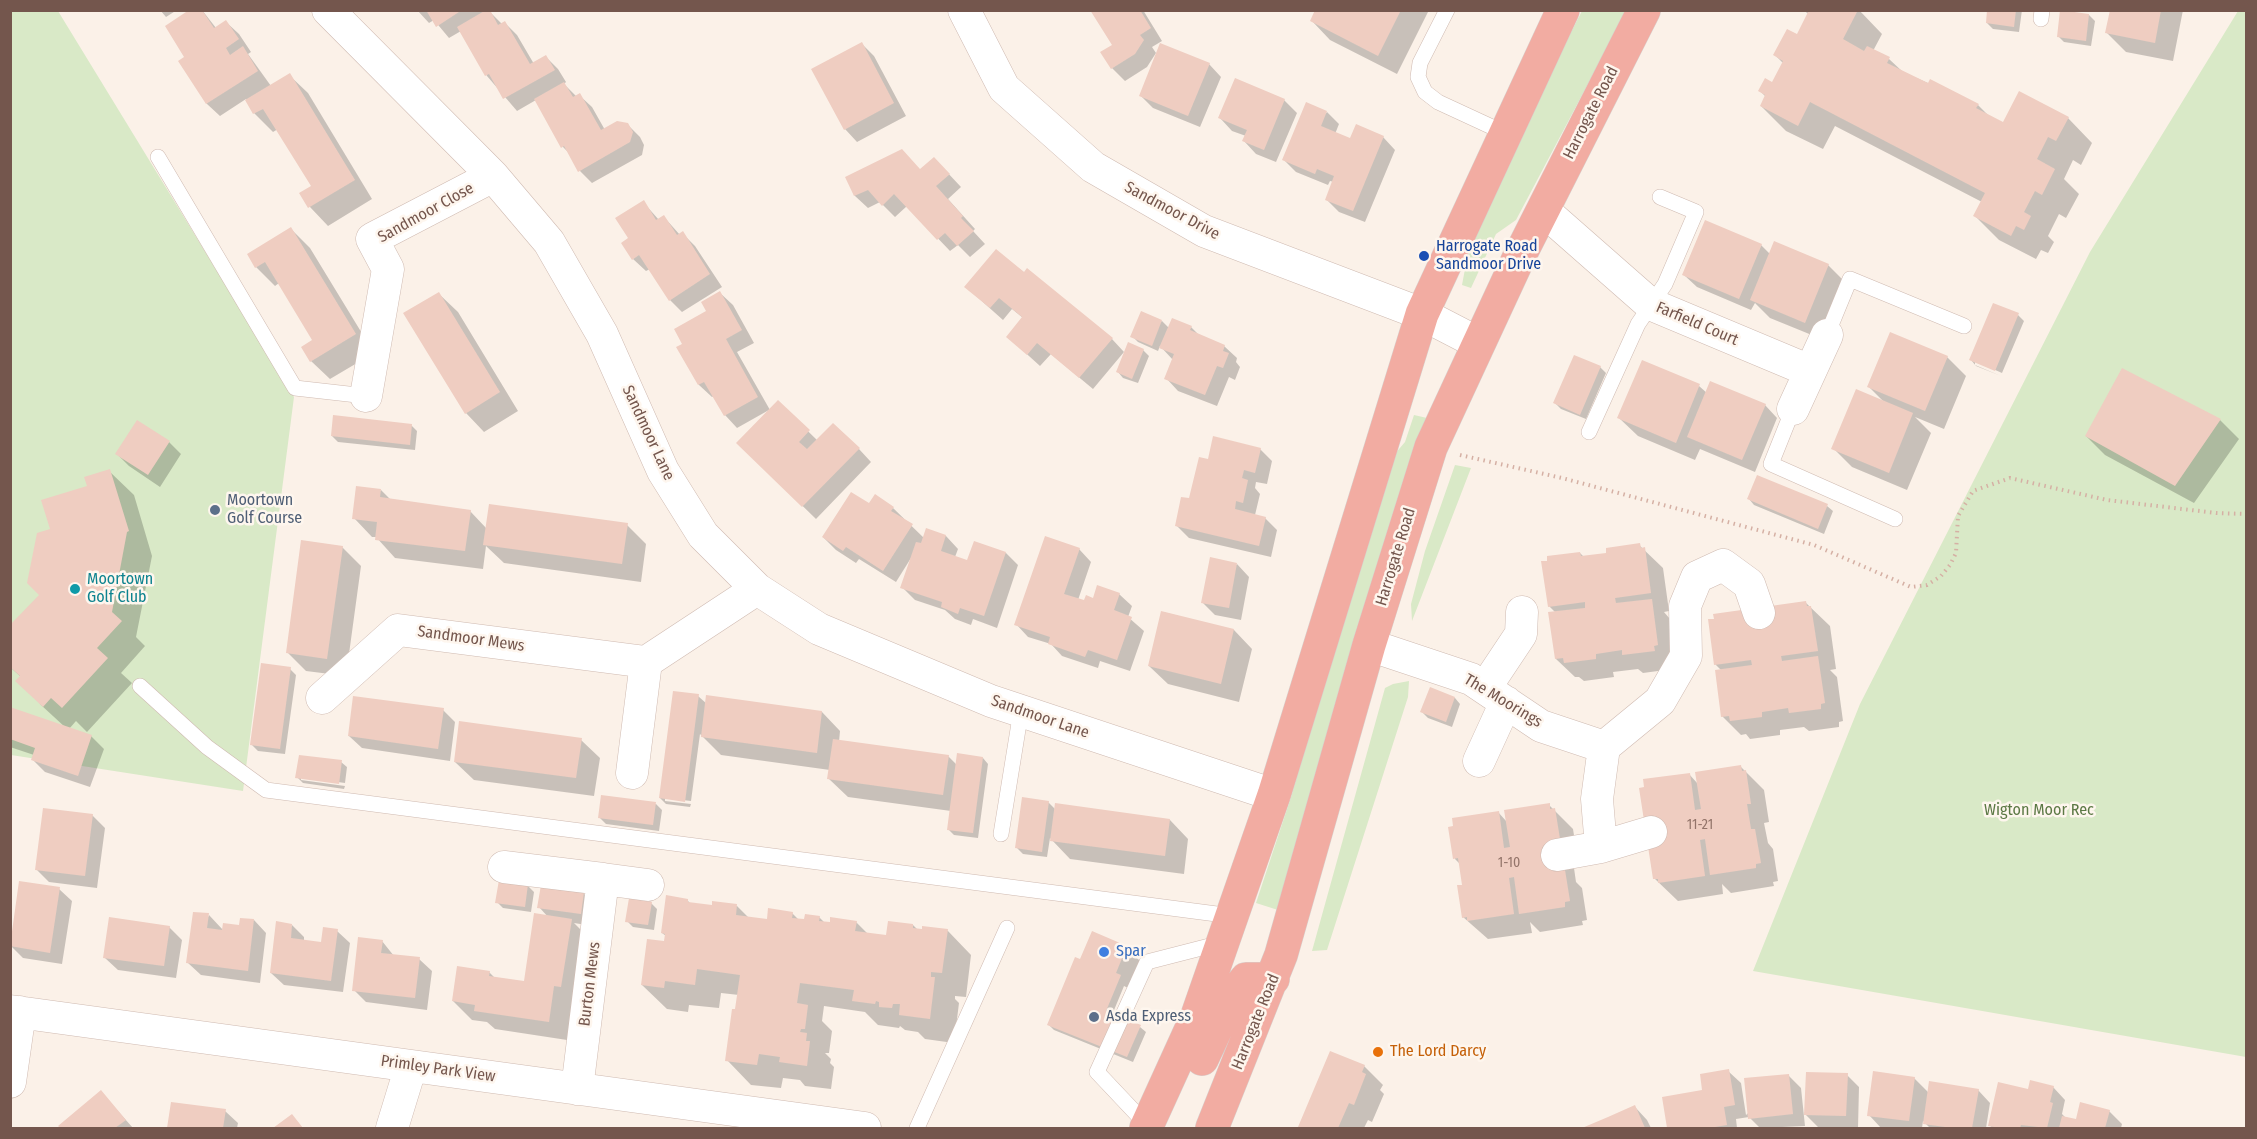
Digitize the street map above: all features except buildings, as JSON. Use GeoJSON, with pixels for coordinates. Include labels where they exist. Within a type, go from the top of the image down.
{"type":"FeatureCollection","features":[{"type":"Feature","properties":{"kind":"highway"},"geometry":{"type":"LineString","coordinates":[[1154,1127],[1197,1016],[1275,795],[1422,314],[1563,10]]}},
{"type":"Feature","properties":{"kind":"highway","name":"Harrogate Road"},"geometry":{"type":"LineString","coordinates":[[1212,1128],[1273,978],[1369,645],[1431,447],[1542,210],[1644,10]]}},
{"type":"Feature","properties":{"kind":"highway"},"geometry":{"type":"LineString","coordinates":[[1154,1127],[1230,999],[1246,979],[1273,978]]}},
{"type":"Feature","properties":{"kind":"street","name":"Sandmoor Lane"},"geometry":{"type":"LineString","coordinates":[[328,10],[493,176],[549,242],[602,334],[663,471],[704,535],[757,590],[819,629],[991,701],[1275,795]]}},
{"type":"Feature","properties":{"kind":"street","name":"Sandmoor Drive"},"geometry":{"type":"LineString","coordinates":[[964,10],[1004,88],[1093,167],[1204,231],[1422,314],[1478,343]]}},
{"type":"Feature","properties":{"kind":"street","name":"Sandmoor Close"},"geometry":{"type":"LineString","coordinates":[[366,396],[388,269],[372,239],[493,176]]}},
{"type":"Feature","properties":{"kind":"street","name":"Farfield Court"},"geometry":{"type":"LineString","coordinates":[[1542,210],[1650,304],[1810,371]]}},
{"type":"Feature","properties":{"kind":"street"},"geometry":{"type":"LineString","coordinates":[[1793,409],[1827,335]]}},
{"type":"Feature","properties":{"kind":"street"},"geometry":{"type":"LineString","coordinates":[[1600,847],[1597,799],[1622,736],[1659,701],[1671,695],[1686,656],[1685,606],[1697,577],[1724,565],[1749,584],[1759,613]]}},
{"type":"Feature","properties":{"kind":"street"},"geometry":{"type":"LineString","coordinates":[[632,773],[646,662],[757,590]]}},
{"type":"Feature","properties":{"kind":"street"},"geometry":{"type":"LineString","coordinates":[[1479,761],[1495,695],[1521,634],[1521,612]]}},
{"type":"Feature","properties":{"kind":"street","name":"Sandmoor Mews"},"geometry":{"type":"LineString","coordinates":[[322,698],[398,630],[646,662]]}},
{"type":"Feature","properties":{"kind":"street","name":"The Moorings"},"geometry":{"type":"LineString","coordinates":[[1369,645],[1471,679],[1541,726],[1622,736]]}},
{"type":"Feature","properties":{"kind":"street"},"geometry":{"type":"LineString","coordinates":[[1557,855],[1600,847],[1651,832]]}},
{"type":"Feature","properties":{"kind":"street"},"geometry":{"type":"LineString","coordinates":[[504,867],[648,885]]}},
{"type":"Feature","properties":{"kind":"street","name":"Burton Mews"},"geometry":{"type":"LineString","coordinates":[[577,1089],[603,879]]}},
{"type":"Feature","properties":{"kind":"street"},"geometry":{"type":"LineString","coordinates":[[10,1082],[15,1012]]}},
{"type":"Feature","properties":{"kind":"street","name":"Primley Park View"},"geometry":{"type":"LineString","coordinates":[[15,1012],[858,1128]]}},
{"type":"Feature","properties":{"kind":"street"},"geometry":{"type":"LineString","coordinates":[[392,1128],[411,1066]]}},
{"type":"Feature","properties":{"kind":"lane"},"geometry":{"type":"LineString","coordinates":[[1447,10],[1420,63],[1418,77],[1425,92],[1438,102],[1505,133]]}},
{"type":"Feature","properties":{"kind":"lane"},"geometry":{"type":"LineString","coordinates":[[158,157],[295,388],[366,396]]}},
{"type":"Feature","properties":{"kind":"lane"},"geometry":{"type":"LineString","coordinates":[[1589,432],[1638,324],[1665,284],[1696,212],[1660,197]]}},
{"type":"Feature","properties":{"kind":"lane"},"geometry":{"type":"LineString","coordinates":[[1827,335],[1850,279],[1964,326]]}},
{"type":"Feature","properties":{"kind":"lane"},"geometry":{"type":"LineString","coordinates":[[1793,409],[1771,464],[1895,519]]}},
{"type":"Feature","properties":{"kind":"lane"},"geometry":{"type":"LineString","coordinates":[[140,686],[207,747],[266,790],[1227,930]]}},
{"type":"Feature","properties":{"kind":"lane"},"geometry":{"type":"LineString","coordinates":[[1001,834],[1021,711]]}},
{"type":"Feature","properties":{"kind":"lane"},"geometry":{"type":"LineString","coordinates":[[917,1128],[1007,928]]}},
{"type":"Feature","properties":{"kind":"lane"},"geometry":{"type":"LineString","coordinates":[[1154,1127],[1097,1072],[1147,962],[1227,930]]}},
{"type":"Feature","properties":{"kind":"path"},"geometry":{"type":"LineString","coordinates":[[1431,447],[1562,478],[1814,545],[1911,587],[1927,585],[1941,576],[1950,565],[1956,553],[1958,516],[1973,491],[1984,485],[2010,478],[2107,500],[2216,513],[2247,513]]}},
{"type":"Feature","properties":{"kind":"green space"},"geometry":{"type":"Polygon","coordinates":[[[1623,10],[1626,12],[1516,220],[1496,234],[1471,288],[1462,285],[1468,253],[1561,51],[1582,11],[1623,10]]]}},
{"type":"Feature","properties":{"kind":"green space","name":"Moortown Golf Club"},"geometry":{"type":"Polygon","coordinates":[[[10,11],[58,11],[294,397],[243,791],[11,755],[10,11]]]}},
{"type":"Feature","properties":{"kind":"green space","name":"Wigton Moor Rec"},"geometry":{"type":"Polygon","coordinates":[[[2238,11],[2246,11],[2246,1057],[1753,971],[1860,704],[2090,252],[2238,11]]]}},
{"type":"Feature","properties":{"kind":"green space"},"geometry":{"type":"Polygon","coordinates":[[[1414,415],[1427,418],[1278,910],[1256,903],[1291,797],[1388,462],[1405,442],[1414,415]]]}},
{"type":"Feature","properties":{"kind":"green space"},"geometry":{"type":"Polygon","coordinates":[[[1455,465],[1471,468],[1412,621],[1411,604],[1425,551],[1455,465]]]}},
{"type":"Feature","properties":{"kind":"green space"},"geometry":{"type":"Polygon","coordinates":[[[1409,681],[1408,697],[1327,950],[1312,951],[1385,688],[1409,681]]]}},
{"type":"Feature","properties":{"kind":"place","name":"Harrogate Road Sandmoor Drive"},"geometry":{"type":"Point","coordinates":[1424,256]}},
{"type":"Feature","properties":{"kind":"place","name":"Moortown Golf Course"},"geometry":{"type":"Point","coordinates":[215,510]}},
{"type":"Feature","properties":{"kind":"place","name":"Moortown Golf Club"},"geometry":{"type":"Point","coordinates":[75,589]}},
{"type":"Feature","properties":{"kind":"place","name":"Spar"},"geometry":{"type":"Point","coordinates":[1104,952]}},
{"type":"Feature","properties":{"kind":"place","name":"Asda Express"},"geometry":{"type":"Point","coordinates":[1094,1017]}},
{"type":"Feature","properties":{"kind":"place","name":"The Lord Darcy"},"geometry":{"type":"Point","coordinates":[1378,1052]}}]}
